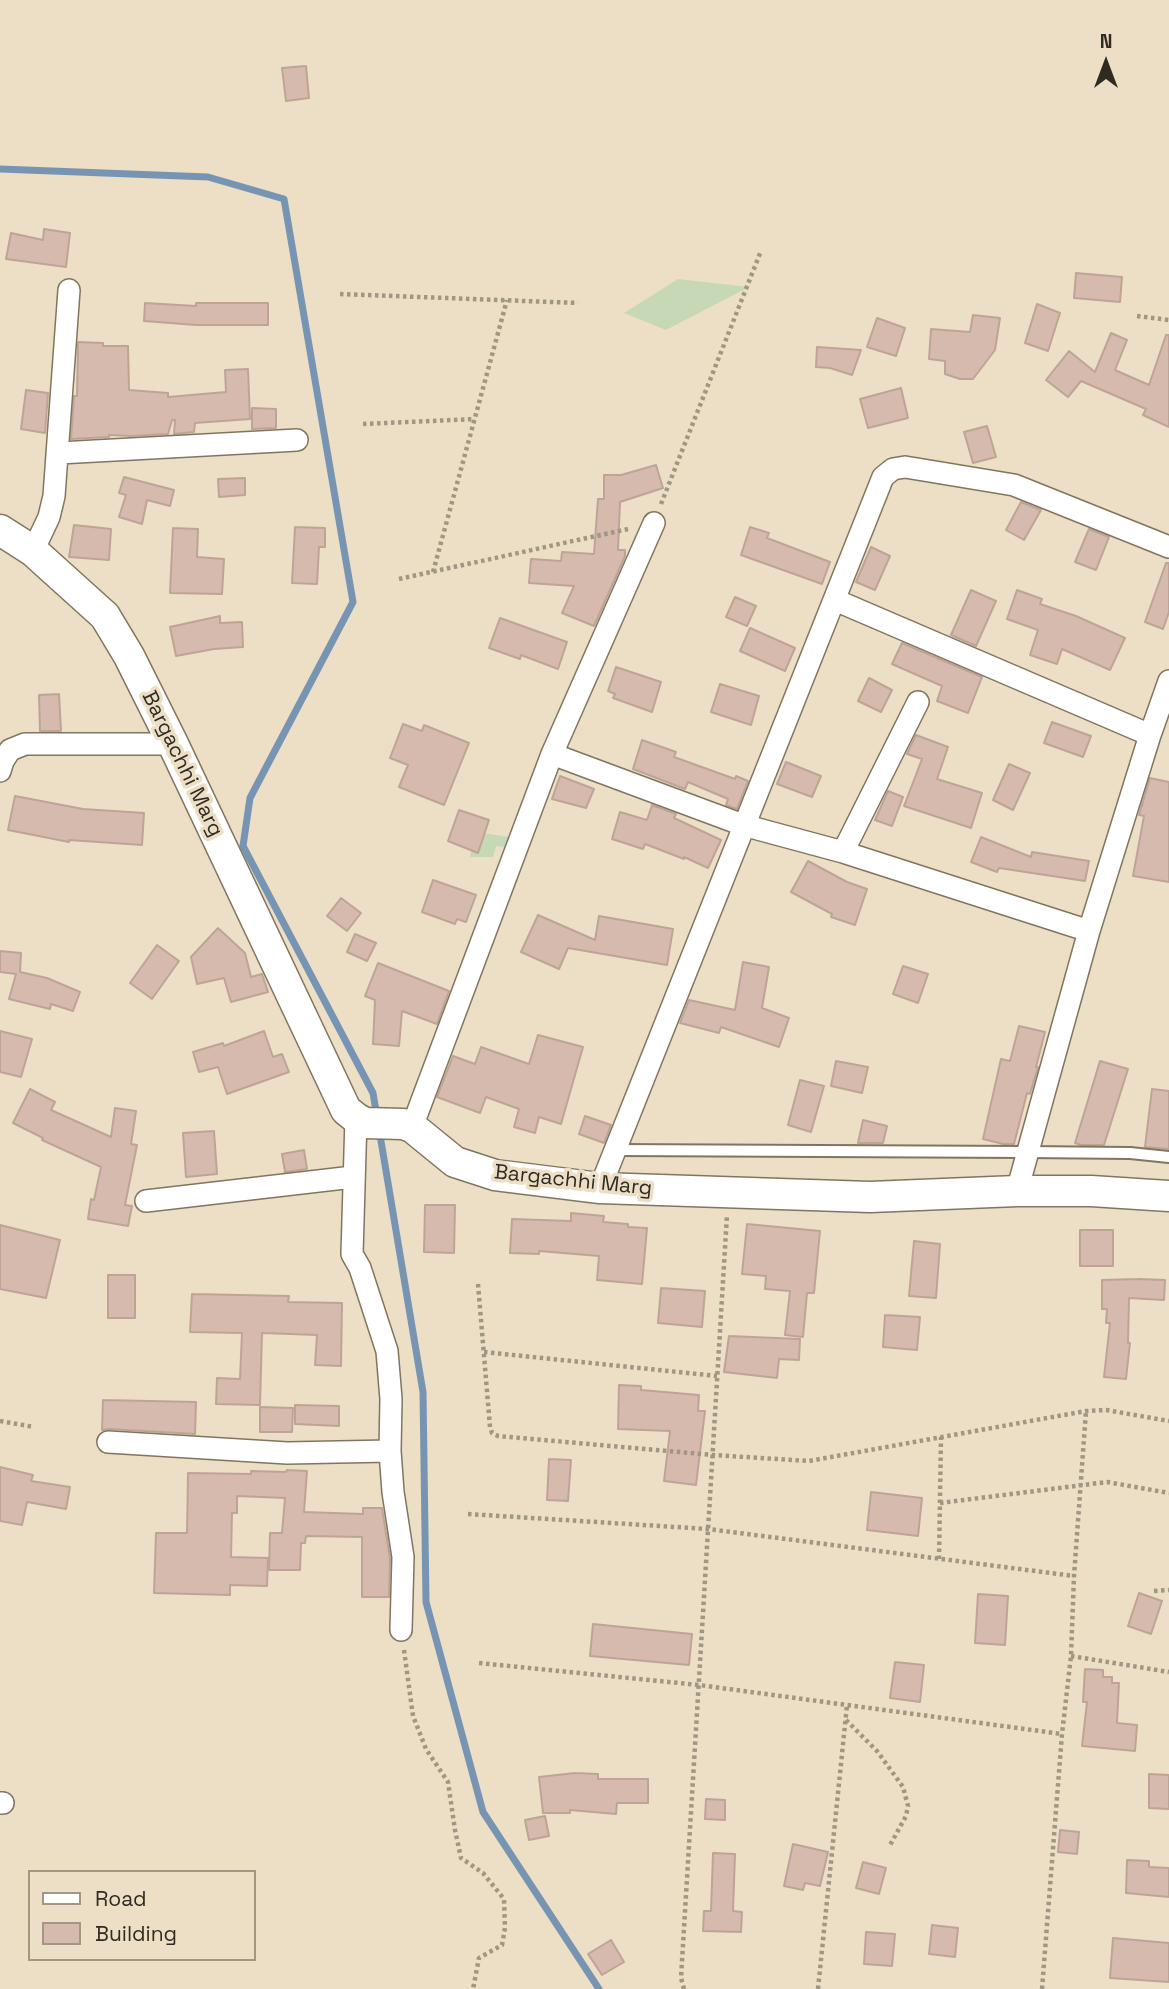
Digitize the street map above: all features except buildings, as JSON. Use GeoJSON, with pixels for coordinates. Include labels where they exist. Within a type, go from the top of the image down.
{"type":"FeatureCollection","features":[{"type":"Feature","properties":{"kind":"street"},"geometry":{"type":"LineString","coordinates":[[33,551],[49,517],[54,496],[69,290]]}},
{"type":"Feature","properties":{"kind":"street"},"geometry":{"type":"LineString","coordinates":[[59,453],[297,440]]}},
{"type":"Feature","properties":{"kind":"street"},"geometry":{"type":"LineString","coordinates":[[600,1188],[883,477],[893,469],[905,467],[1014,485],[1169,547]]}},
{"type":"Feature","properties":{"kind":"street"},"geometry":{"type":"LineString","coordinates":[[401,1630],[403,1558],[393,1492],[387,1350],[360,1268],[352,1254],[354,1177],[360,1120],[408,1126],[552,754],[654,523]]}},
{"type":"Feature","properties":{"kind":"street","name":"Bargachhi Marg"},"geometry":{"type":"LineString","coordinates":[[0,530],[33,551],[106,616],[173,744],[346,1110],[360,1120]]}},
{"type":"Feature","properties":{"kind":"street"},"geometry":{"type":"LineString","coordinates":[[835,600],[1150,735]]}},
{"type":"Feature","properties":{"kind":"street"},"geometry":{"type":"LineString","coordinates":[[1017,1191],[1089,931],[1169,681]]}},
{"type":"Feature","properties":{"kind":"street"},"geometry":{"type":"LineString","coordinates":[[843,852],[918,702]]}},
{"type":"Feature","properties":{"kind":"street"},"geometry":{"type":"LineString","coordinates":[[0,771],[2,761],[10,750],[25,744],[173,744]]}},
{"type":"Feature","properties":{"kind":"street"},"geometry":{"type":"LineString","coordinates":[[552,754],[743,825],[843,852],[1089,931]]}},
{"type":"Feature","properties":{"kind":"street","name":"Bargachhi Marg"},"geometry":{"type":"LineString","coordinates":[[408,1126],[455,1162],[477,1170],[514,1178],[600,1188],[870,1197],[1017,1191],[1091,1191],[1169,1196]]}},
{"type":"Feature","properties":{"kind":"street"},"geometry":{"type":"LineString","coordinates":[[146,1202],[354,1177]]}},
{"type":"Feature","properties":{"kind":"street"},"geometry":{"type":"LineString","coordinates":[[108,1442],[286,1453],[390,1451]]}},
{"type":"Feature","properties":{"kind":"lane"},"geometry":{"type":"LineString","coordinates":[[615,1150],[1130,1153],[1169,1157]]}},
{"type":"Feature","properties":{"kind":"path"},"geometry":{"type":"LineString","coordinates":[[399,579],[654,523],[761,251]]}},
{"type":"Feature","properties":{"kind":"path"},"geometry":{"type":"LineString","coordinates":[[340,294],[578,303]]}},
{"type":"Feature","properties":{"kind":"path"},"geometry":{"type":"LineString","coordinates":[[433,572],[507,300]]}},
{"type":"Feature","properties":{"kind":"path"},"geometry":{"type":"LineString","coordinates":[[1137,316],[1169,320]]}},
{"type":"Feature","properties":{"kind":"path"},"geometry":{"type":"LineString","coordinates":[[363,424],[475,419]]}},
{"type":"Feature","properties":{"kind":"path"},"geometry":{"type":"LineString","coordinates":[[684,1989],[681,1978],[728,1194]]}},
{"type":"Feature","properties":{"kind":"path"},"geometry":{"type":"LineString","coordinates":[[478,1284],[490,1427],[492,1433],[498,1436],[809,1461],[1086,1412],[1106,1410],[1169,1421]]}},
{"type":"Feature","properties":{"kind":"path"},"geometry":{"type":"LineString","coordinates":[[484,1352],[717,1376]]}},
{"type":"Feature","properties":{"kind":"path"},"geometry":{"type":"LineString","coordinates":[[1042,1989],[1062,1734],[1071,1656],[1086,1412]]}},
{"type":"Feature","properties":{"kind":"path"},"geometry":{"type":"LineString","coordinates":[[0,1421],[34,1427]]}},
{"type":"Feature","properties":{"kind":"path"},"geometry":{"type":"LineString","coordinates":[[939,1559],[941,1437]]}},
{"type":"Feature","properties":{"kind":"path"},"geometry":{"type":"LineString","coordinates":[[940,1503],[1107,1482],[1169,1493]]}},
{"type":"Feature","properties":{"kind":"path"},"geometry":{"type":"LineString","coordinates":[[468,1514],[708,1529],[1074,1576]]}},
{"type":"Feature","properties":{"kind":"path"},"geometry":{"type":"LineString","coordinates":[[1154,1591],[1169,1590]]}},
{"type":"Feature","properties":{"kind":"path"},"geometry":{"type":"LineString","coordinates":[[401,1630],[413,1716],[426,1749],[448,1782],[461,1858],[483,1873],[504,1899],[505,1928],[502,1945],[479,1958],[473,1989]]}},
{"type":"Feature","properties":{"kind":"path"},"geometry":{"type":"LineString","coordinates":[[1071,1656],[1169,1672]]}},
{"type":"Feature","properties":{"kind":"path"},"geometry":{"type":"LineString","coordinates":[[479,1663],[699,1685],[1062,1734]]}},
{"type":"Feature","properties":{"kind":"path"},"geometry":{"type":"LineString","coordinates":[[818,1989],[847,1705]]}},
{"type":"Feature","properties":{"kind":"path"},"geometry":{"type":"LineString","coordinates":[[846,1720],[877,1751],[903,1787],[908,1806],[906,1816],[889,1847]]}},
{"type":"Feature","properties":{"kind":"green space"},"geometry":{"type":"Polygon","coordinates":[[[678,279],[749,287],[666,330],[624,313],[678,279]]]}},
{"type":"Feature","properties":{"kind":"green space"},"geometry":{"type":"Polygon","coordinates":[[[475,832],[510,837],[508,848],[496,846],[493,857],[470,857],[475,832]]]}},
{"type":"Feature","properties":{"kind":"waterway"},"geometry":{"type":"LineString","coordinates":[[0,169],[208,177],[284,199],[353,602],[250,798],[243,846],[373,1093],[377,1117]]}},
{"type":"Feature","properties":{"kind":"waterway"},"geometry":{"type":"LineString","coordinates":[[379,1129],[423,1392],[426,1602],[483,1812],[599,1989]]}}]}
